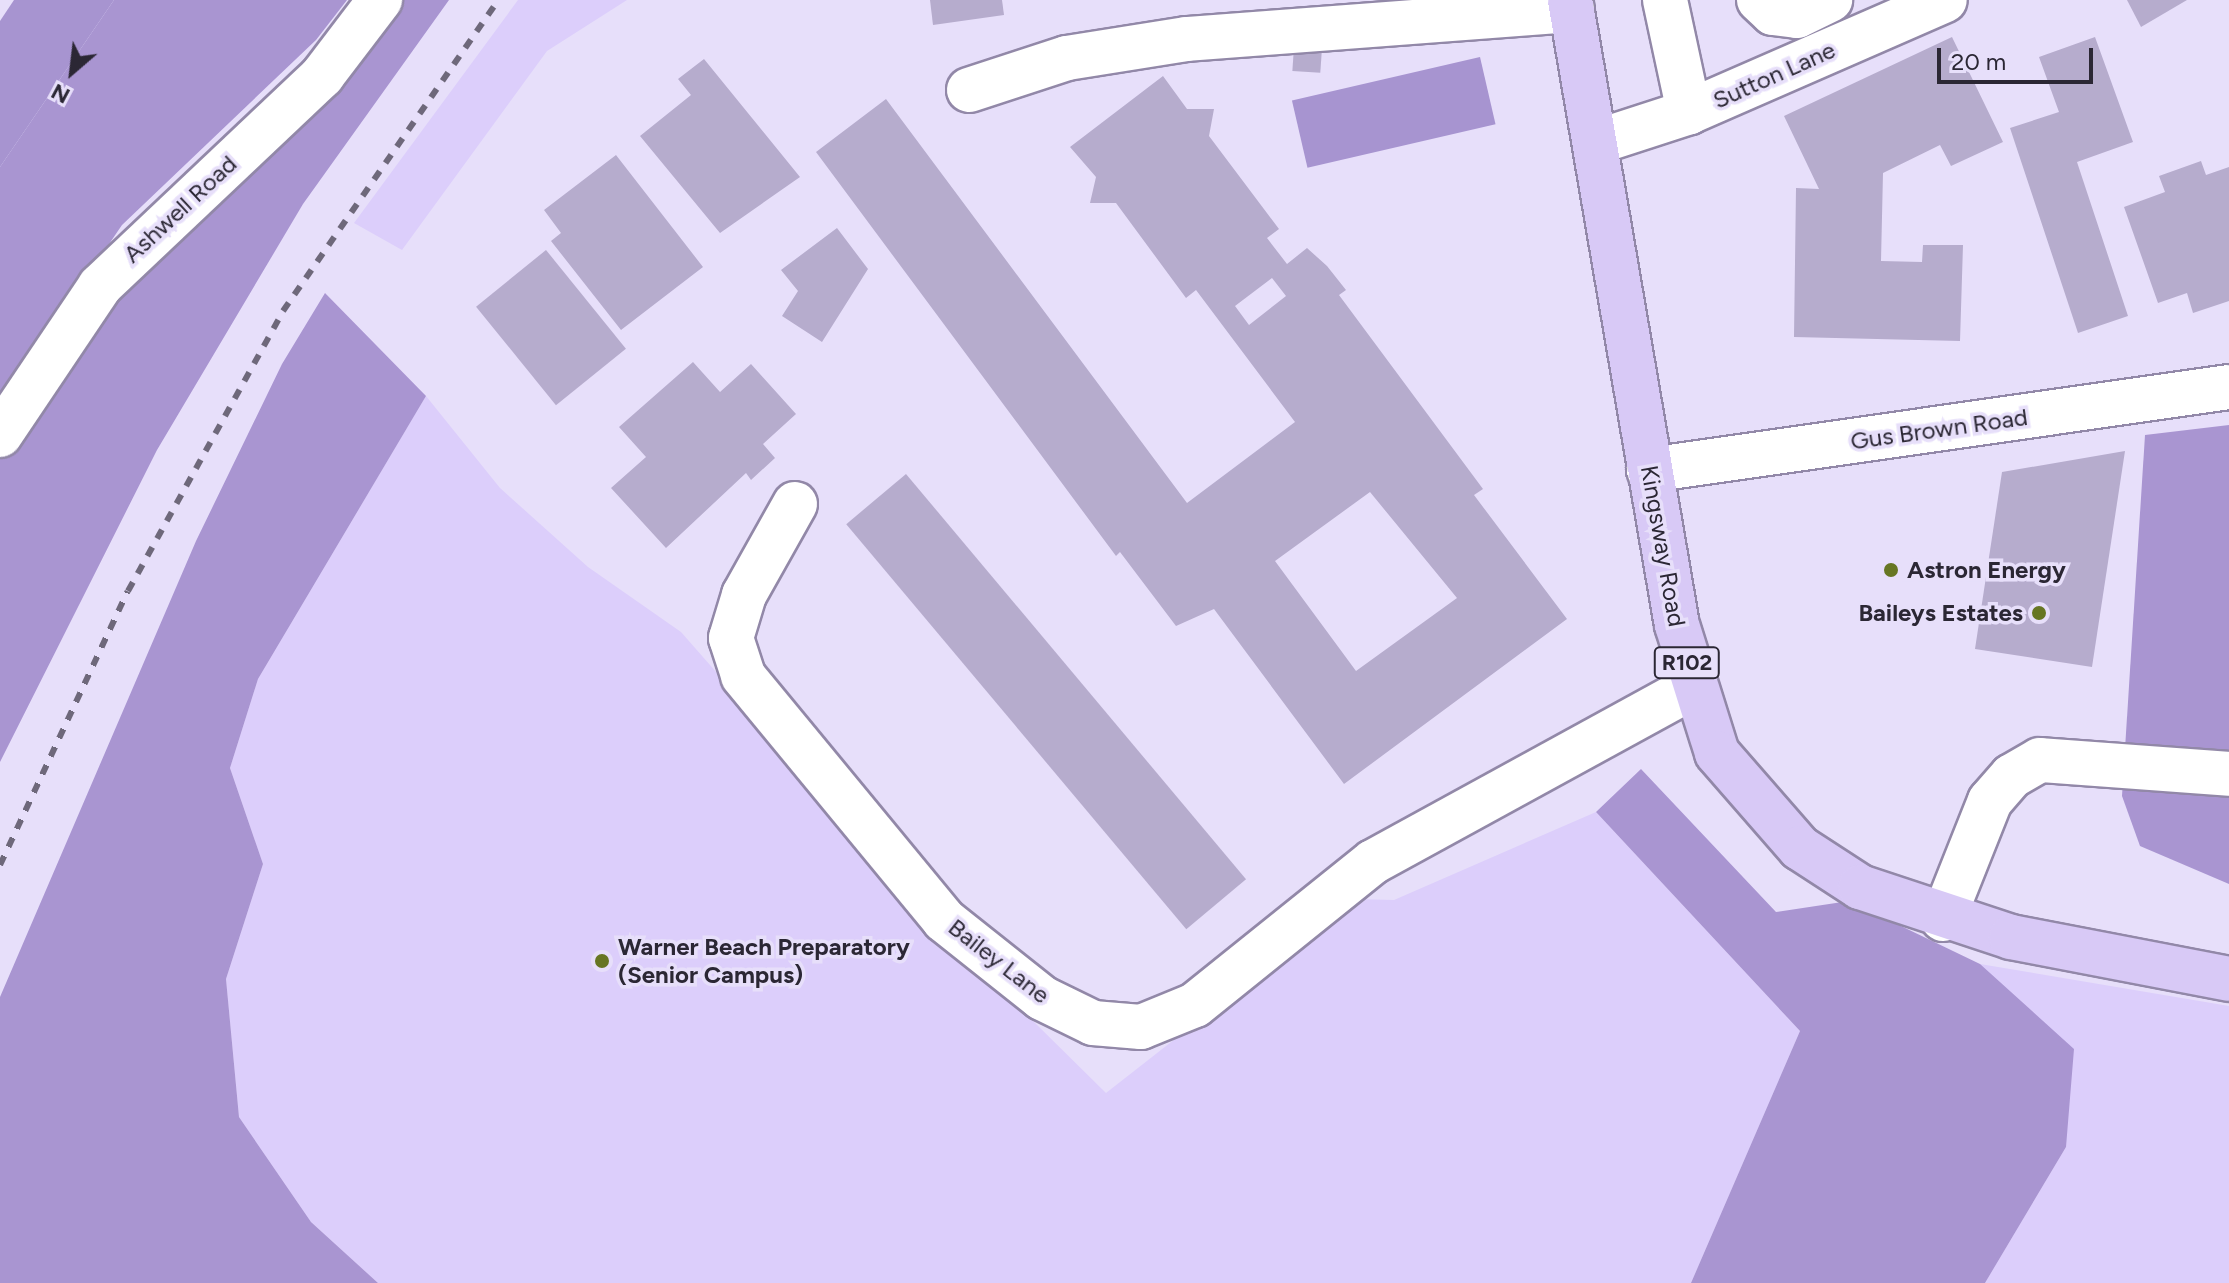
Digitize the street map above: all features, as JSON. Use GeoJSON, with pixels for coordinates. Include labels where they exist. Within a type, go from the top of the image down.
{"type":"FeatureCollection","features":[{"type":"Feature","properties":{"kind":"main road","name":"Kingsway Road"},"geometry":{"type":"LineString","coordinates":[[1571,5],[1600,141],[1649,470],[1693,687],[1717,753],[1800,848],[1860,887],[1943,919],[2229,979]]}},
{"type":"Feature","properties":{"kind":"street","name":"Ashwell Road"},"geometry":{"type":"LineString","coordinates":[[0,435],[100,286],[322,76],[380,0]]}},
{"type":"Feature","properties":{"kind":"street"},"geometry":{"type":"LineString","coordinates":[[1666,0],[1689,112]]}},
{"type":"Feature","properties":{"kind":"street"},"geometry":{"type":"LineString","coordinates":[[1759,0],[1773,13],[1797,16],[1830,0]]}},
{"type":"Feature","properties":{"kind":"street","name":"Sutton Lane"},"geometry":{"type":"LineString","coordinates":[[1600,141],[1689,112],[1945,0]]}},
{"type":"Feature","properties":{"kind":"street"},"geometry":{"type":"LineString","coordinates":[[969,90],[1067,58],[1393,11],[1571,5]]}},
{"type":"Feature","properties":{"kind":"street","name":"Gus Brown Road"},"geometry":{"type":"LineString","coordinates":[[1649,470],[2229,387]]}},
{"type":"Feature","properties":{"kind":"street","name":"Bailey Lane"},"geometry":{"type":"LineString","coordinates":[[795,504],[744,595],[731,638],[743,676],[944,920],[1042,998],[1093,1023],[1141,1027],[1195,1005],[1373,862],[1693,687]]}},
{"type":"Feature","properties":{"kind":"street"},"geometry":{"type":"LineString","coordinates":[[1943,919],[1990,801],[2012,776],[2040,760],[2229,774]]}},
{"type":"Feature","properties":{"kind":"shaded area"},"geometry":{"type":"Polygon","coordinates":[[[14,0],[114,0],[0,167],[0,21],[14,0]]]}},
{"type":"Feature","properties":{"kind":"shaded area"},"geometry":{"type":"Polygon","coordinates":[[[114,0],[347,0],[316,40],[122,225],[0,404],[0,167],[114,0]]]}},
{"type":"Feature","properties":{"kind":"shaded area"},"geometry":{"type":"Polygon","coordinates":[[[391,0],[449,0],[303,204],[157,450],[0,762],[0,452],[77,332],[391,0]]]}},
{"type":"Feature","properties":{"kind":"shaded area"},"geometry":{"type":"Polygon","coordinates":[[[518,0],[627,0],[547,51],[402,250],[354,223],[518,0]]]}},
{"type":"Feature","properties":{"kind":"shaded area"},"geometry":{"type":"Polygon","coordinates":[[[1480,57],[1496,124],[1307,168],[1292,100],[1480,57]]]}},
{"type":"Feature","properties":{"kind":"shaded area"},"geometry":{"type":"Polygon","coordinates":[[[325,293],[426,396],[258,679],[230,768],[263,864],[226,979],[239,1117],[311,1222],[378,1283],[0,1283],[0,997],[196,541],[282,364],[325,293]]]}},
{"type":"Feature","properties":{"kind":"shaded area","name":"Warner Beach Preparatory (Senior Campus)"},"geometry":{"type":"Polygon","coordinates":[[[426,396],[500,488],[588,567],[681,632],[954,943],[1106,1093],[1354,899],[1394,900],[1596,812],[1800,1031],[1691,1283],[378,1283],[311,1222],[239,1117],[226,979],[263,864],[230,768],[258,679],[426,396]]]}},
{"type":"Feature","properties":{"kind":"shaded area"},"geometry":{"type":"Polygon","coordinates":[[[2229,425],[2229,884],[2140,846],[2122,796],[2145,435],[2229,425]]]}},
{"type":"Feature","properties":{"kind":"shaded area"},"geometry":{"type":"Polygon","coordinates":[[[1641,769],[1776,912],[1849,901],[1980,964],[2074,1049],[2066,1147],[1985,1283],[1691,1283],[1800,1031],[1596,812],[1641,769]]]}},
{"type":"Feature","properties":{"kind":"shaded area"},"geometry":{"type":"Polygon","coordinates":[[[1980,964],[2229,1006],[2229,1283],[1985,1283],[2066,1147],[1980,964]]]}},
{"type":"Feature","properties":{"kind":"building"},"geometry":{"type":"Polygon","coordinates":[[[930,0],[1002,0],[1004,15],[933,25],[930,0]]]}},
{"type":"Feature","properties":{"kind":"building"},"geometry":{"type":"Polygon","coordinates":[[[2127,0],[2187,0],[2141,27],[2127,0]]]}},
{"type":"Feature","properties":{"kind":"building"},"geometry":{"type":"Polygon","coordinates":[[[1295,33],[1323,35],[1320,73],[1292,71],[1295,33]]]}},
{"type":"Feature","properties":{"kind":"building"},"geometry":{"type":"Polygon","coordinates":[[[1952,37],[2003,142],[1951,166],[1940,145],[1883,173],[1881,261],[1922,262],[1923,245],[1963,245],[1960,341],[1794,337],[1796,188],[1819,189],[1784,116],[1952,37]]]}},
{"type":"Feature","properties":{"kind":"building"},"geometry":{"type":"Polygon","coordinates":[[[2095,37],[2133,142],[2077,162],[2128,316],[2078,333],[2010,128],[2059,112],[2039,57],[2095,37]]]}},
{"type":"Feature","properties":{"kind":"building"},"geometry":{"type":"Polygon","coordinates":[[[704,59],[800,177],[720,233],[640,136],[691,95],[678,79],[704,59]]]}},
{"type":"Feature","properties":{"kind":"building"},"geometry":{"type":"Polygon","coordinates":[[[1163,76],[1187,109],[1214,109],[1209,136],[1279,229],[1267,238],[1287,264],[1307,248],[1327,266],[1346,290],[1339,295],[1483,489],[1474,495],[1567,619],[1344,784],[1214,609],[1176,626],[1120,552],[1116,556],[816,152],[886,99],[1187,503],[1295,422],[1196,290],[1186,298],[1116,203],[1090,203],[1096,177],[1070,147],[1163,76]],[[1272,278],[1235,306],[1249,325],[1286,296],[1272,278]],[[1370,492],[1275,561],[1356,671],[1457,598],[1370,492]]]}},
{"type":"Feature","properties":{"kind":"building"},"geometry":{"type":"Polygon","coordinates":[[[616,155],[703,267],[621,330],[551,241],[561,233],[544,210],[616,155]]]}},
{"type":"Feature","properties":{"kind":"building"},"geometry":{"type":"Polygon","coordinates":[[[2201,161],[2206,175],[2229,167],[2229,301],[2193,313],[2187,293],[2158,303],[2124,207],[2165,192],[2159,176],[2201,161]]]}},
{"type":"Feature","properties":{"kind":"building"},"geometry":{"type":"Polygon","coordinates":[[[837,228],[868,269],[822,342],[782,316],[798,291],[781,270],[837,228]]]}},
{"type":"Feature","properties":{"kind":"building"},"geometry":{"type":"Polygon","coordinates":[[[546,250],[626,349],[556,405],[476,307],[546,250]]]}},
{"type":"Feature","properties":{"kind":"building"},"geometry":{"type":"Polygon","coordinates":[[[693,362],[720,392],[751,364],[796,414],[763,444],[775,458],[751,480],[746,473],[666,548],[611,488],[646,457],[619,427],[693,362]]]}},
{"type":"Feature","properties":{"kind":"building"},"geometry":{"type":"Polygon","coordinates":[[[2125,451],[2092,667],[1975,649],[2002,472],[2125,451]]]}},
{"type":"Feature","properties":{"kind":"building"},"geometry":{"type":"Polygon","coordinates":[[[906,474],[1246,879],[1186,929],[846,524],[906,474]]]}},
{"type":"Feature","properties":{"kind":"railway"},"geometry":{"type":"LineString","coordinates":[[0,865],[128,591],[283,311],[498,0]]}},
{"type":"Feature","properties":{"kind":"place","name":"Astron Energy"},"geometry":{"type":"Point","coordinates":[1891,570]}},
{"type":"Feature","properties":{"kind":"place","name":"Baileys Estates"},"geometry":{"type":"Point","coordinates":[2039,613]}},
{"type":"Feature","properties":{"kind":"place","name":"Warner Beach Preparatory (Senior Campus)"},"geometry":{"type":"Point","coordinates":[602,961]}}]}
